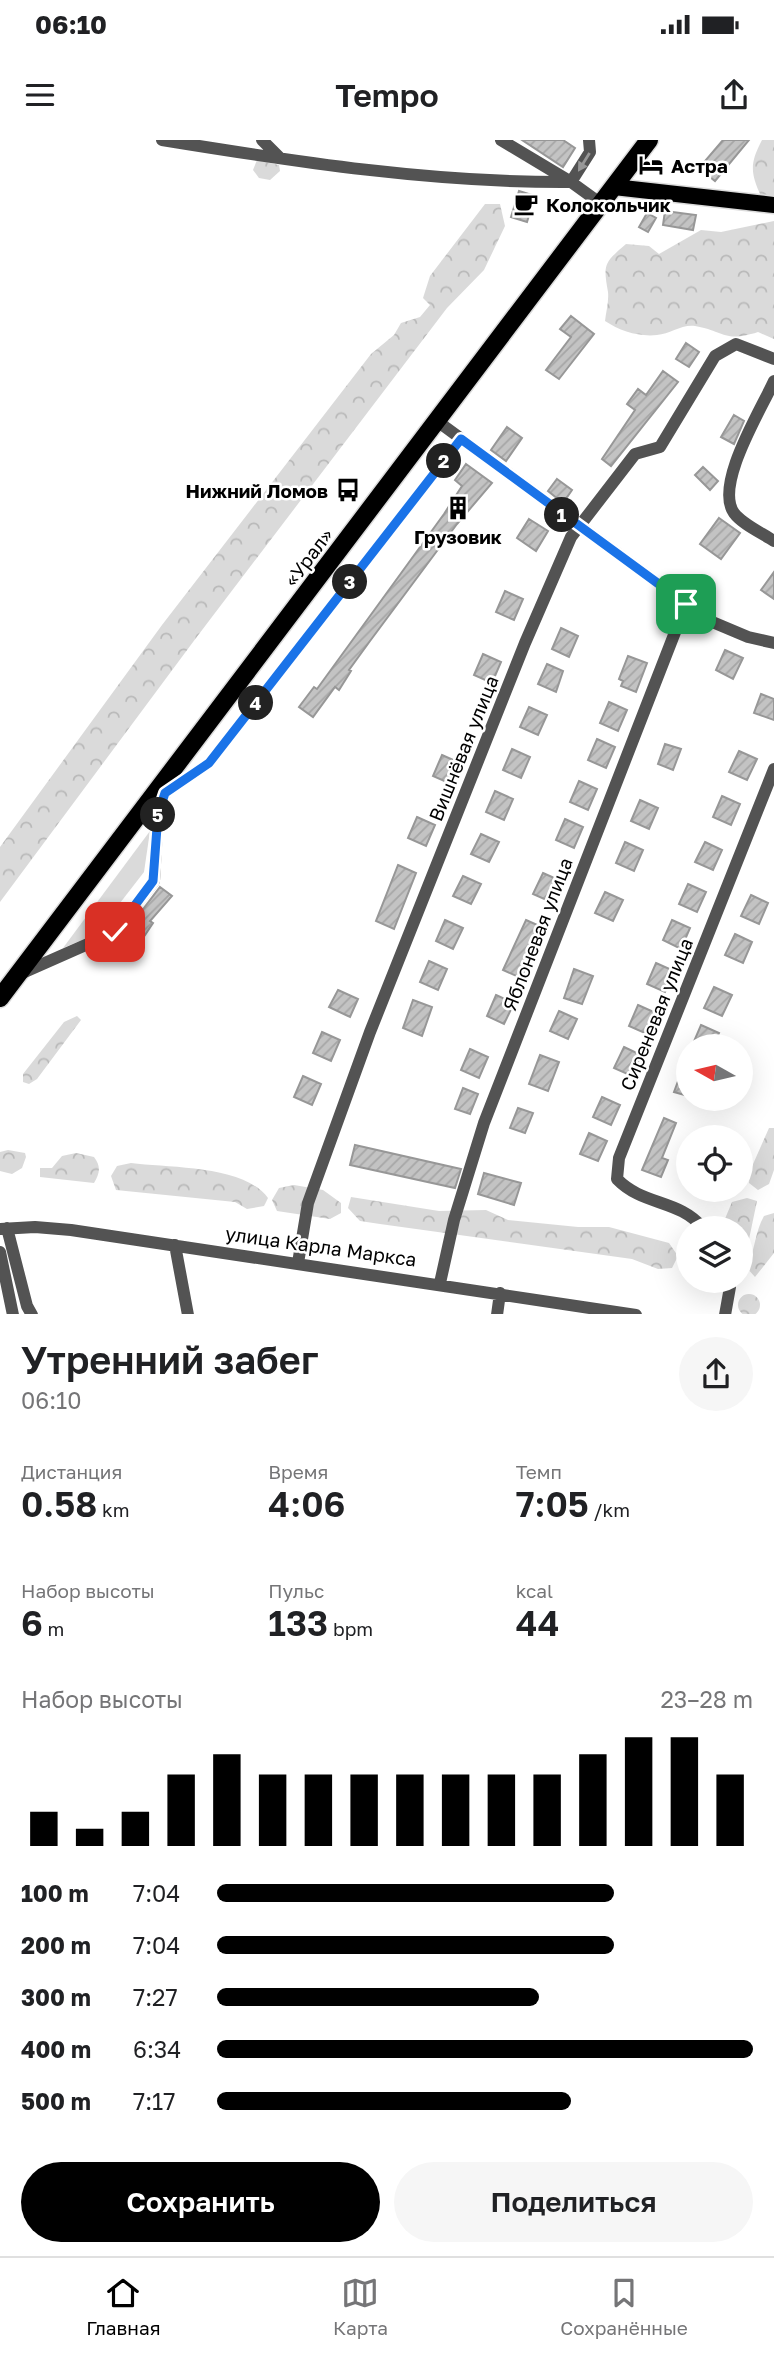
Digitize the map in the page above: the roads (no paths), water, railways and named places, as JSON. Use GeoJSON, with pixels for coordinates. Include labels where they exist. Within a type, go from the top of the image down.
{"type":"FeatureCollection","features":[{"type":"Feature","properties":{"kind":"highway","name":"«Урал»"},"geometry":{"type":"LineString","coordinates":[[0,998],[649,140]]}},
{"type":"Feature","properties":{"kind":"main road"},"geometry":{"type":"LineString","coordinates":[[614,187],[774,205]]}},
{"type":"Feature","properties":{"kind":"street"},"geometry":{"type":"LineString","coordinates":[[162,140],[281,158],[502,181],[571,181]]}},
{"type":"Feature","properties":{"kind":"street"},"geometry":{"type":"LineString","coordinates":[[262,140],[281,158]]}},
{"type":"Feature","properties":{"kind":"street"},"geometry":{"type":"LineString","coordinates":[[501,140],[571,181],[600,203]]}},
{"type":"Feature","properties":{"kind":"street"},"geometry":{"type":"LineString","coordinates":[[571,181],[590,152],[589,140]]}},
{"type":"Feature","properties":{"kind":"street","name":"Вишнёвая улица"},"geometry":{"type":"LineString","coordinates":[[298,1262],[308,1203],[370,1032],[525,643],[578,527],[635,454],[660,447],[715,356],[736,344],[774,359]]}},
{"type":"Feature","properties":{"kind":"street"},"geometry":{"type":"LineString","coordinates":[[774,382],[730,475],[727,499],[734,514],[774,541]]}},
{"type":"Feature","properties":{"kind":"street"},"geometry":{"type":"LineString","coordinates":[[437,421],[578,527],[710,621],[735,632],[774,642]]}},
{"type":"Feature","properties":{"kind":"street"},"geometry":{"type":"LineString","coordinates":[[165,793],[209,763],[461,439]]}},
{"type":"Feature","properties":{"kind":"street","name":"Яблоневая улица"},"geometry":{"type":"LineString","coordinates":[[440,1283],[454,1220],[484,1123],[686,604]]}},
{"type":"Feature","properties":{"kind":"street"},"geometry":{"type":"LineString","coordinates":[[17,976],[115,932],[153,881],[158,814],[180,759]]}},
{"type":"Feature","properties":{"kind":"street","name":"Сиреневая улица"},"geometry":{"type":"LineString","coordinates":[[694,1216],[630,1193],[618,1179],[619,1158],[774,769]]}},
{"type":"Feature","properties":{"kind":"street"},"geometry":{"type":"LineString","coordinates":[[4,1229],[27,1306],[32,1314]]}},
{"type":"Feature","properties":{"kind":"street","name":"улица Карла Маркса"},"geometry":{"type":"LineString","coordinates":[[4,1229],[71,1230],[440,1283],[588,1311],[636,1314]]}},
{"type":"Feature","properties":{"kind":"street"},"geometry":{"type":"LineString","coordinates":[[175,1245],[188,1314]]}},
{"type":"Feature","properties":{"kind":"street"},"geometry":{"type":"LineString","coordinates":[[0,1252],[13,1314]]}},
{"type":"Feature","properties":{"kind":"street"},"geometry":{"type":"LineString","coordinates":[[497,1314],[500,1293]]}},
{"type":"Feature","properties":{"kind":"street"},"geometry":{"type":"LineString","coordinates":[[725,1314],[729,1293]]}},
{"type":"Feature","properties":{"kind":"place","name":"Астра"},"geometry":{"type":"Point","coordinates":[651,165]}},
{"type":"Feature","properties":{"kind":"place","name":"Колокольчик"},"geometry":{"type":"Point","coordinates":[526,204]}},
{"type":"Feature","properties":{"kind":"place","name":"Нижний Ломов"},"geometry":{"type":"Point","coordinates":[348,490]}},
{"type":"Feature","properties":{"kind":"place","name":"Грузовик"},"geometry":{"type":"Point","coordinates":[458,508]}}]}
